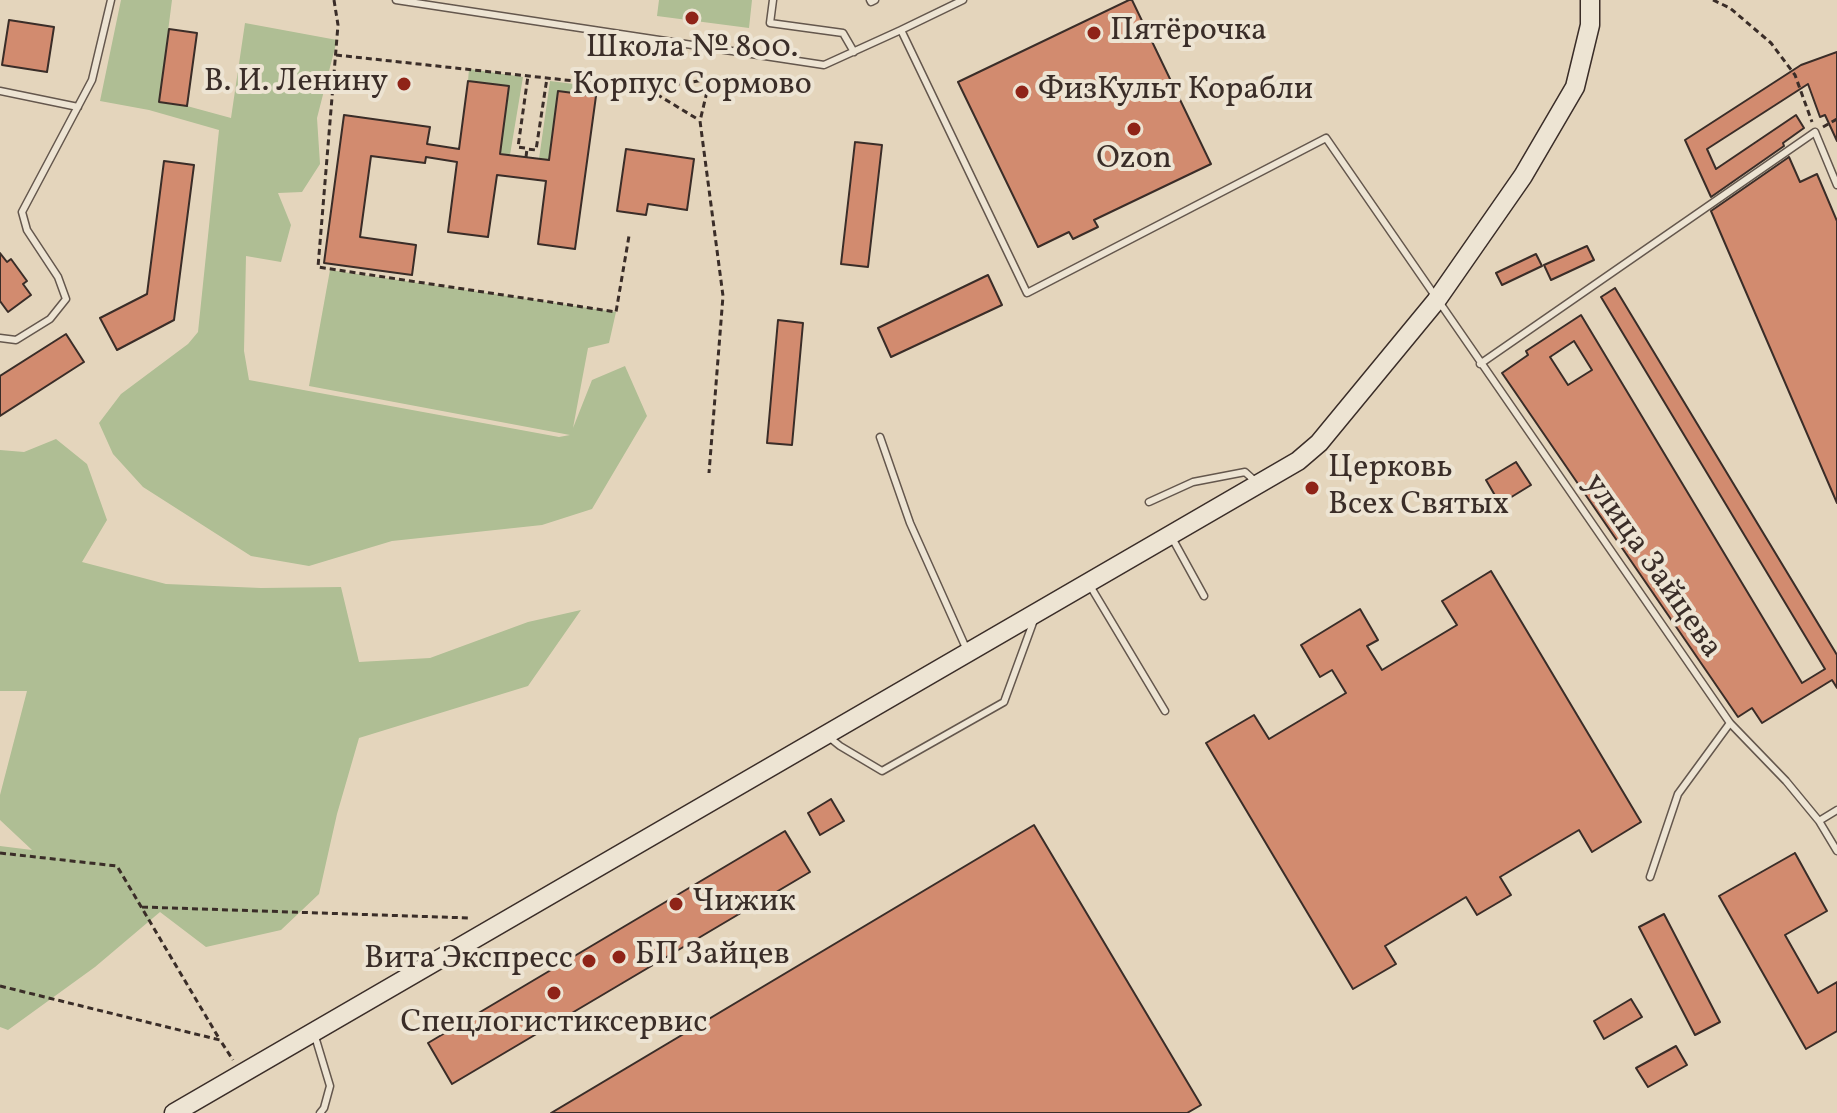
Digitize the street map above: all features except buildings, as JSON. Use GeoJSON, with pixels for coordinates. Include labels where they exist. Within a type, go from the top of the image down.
{"type":"FeatureCollection","features":[{"type":"Feature","properties":{"kind":"street"},"geometry":{"type":"LineString","coordinates":[[174,1113],[1298,461],[1319,443],[1436,301],[1523,176],[1575,87],[1590,25],[1590,0]]}},
{"type":"Feature","properties":{"kind":"lane"},"geometry":{"type":"LineString","coordinates":[[0,338],[16,340],[50,319],[66,299],[58,277],[27,230],[22,212],[92,80],[111,0]]}},
{"type":"Feature","properties":{"kind":"lane"},"geometry":{"type":"LineString","coordinates":[[396,0],[824,65],[963,0]]}},
{"type":"Feature","properties":{"kind":"lane"},"geometry":{"type":"LineString","coordinates":[[773,0],[770,23],[843,33],[854,52]]}},
{"type":"Feature","properties":{"kind":"lane","name":"улица Зайцева"},"geometry":{"type":"LineString","coordinates":[[901,30],[1027,293],[1326,138],[1730,723],[1786,781],[1819,821],[1837,851]]}},
{"type":"Feature","properties":{"kind":"lane"},"geometry":{"type":"LineString","coordinates":[[0,91],[78,107]]}},
{"type":"Feature","properties":{"kind":"lane"},"geometry":{"type":"LineString","coordinates":[[1480,364],[1815,132],[1837,185]]}},
{"type":"Feature","properties":{"kind":"lane"},"geometry":{"type":"LineString","coordinates":[[880,437],[910,523],[968,651]]}},
{"type":"Feature","properties":{"kind":"lane"},"geometry":{"type":"LineString","coordinates":[[1149,502],[1193,482],[1245,472],[1257,484]]}},
{"type":"Feature","properties":{"kind":"lane"},"geometry":{"type":"LineString","coordinates":[[1170,533],[1204,596]]}},
{"type":"Feature","properties":{"kind":"lane"},"geometry":{"type":"LineString","coordinates":[[1088,581],[1165,711]]}},
{"type":"Feature","properties":{"kind":"lane"},"geometry":{"type":"LineString","coordinates":[[827,734],[840,746],[882,771],[1004,702],[1039,609]]}},
{"type":"Feature","properties":{"kind":"lane"},"geometry":{"type":"LineString","coordinates":[[1650,877],[1678,794],[1730,723]]}},
{"type":"Feature","properties":{"kind":"lane"},"geometry":{"type":"LineString","coordinates":[[1819,821],[1837,810]]}},
{"type":"Feature","properties":{"kind":"lane"},"geometry":{"type":"LineString","coordinates":[[314,1032],[330,1086],[320,1113]]}},
{"type":"Feature","properties":{"kind":"path"},"geometry":{"type":"LineString","coordinates":[[334,0],[338,25],[318,267],[616,312],[629,236]]}},
{"type":"Feature","properties":{"kind":"path"},"geometry":{"type":"LineString","coordinates":[[1713,0],[1730,8],[1771,43],[1795,75],[1815,132],[1837,119]]}},
{"type":"Feature","properties":{"kind":"path"},"geometry":{"type":"LineString","coordinates":[[336,55],[648,89],[710,79],[700,121],[723,296],[709,473]]}},
{"type":"Feature","properties":{"kind":"path"},"geometry":{"type":"LineString","coordinates":[[528,76],[518,147],[536,150],[547,78]]}},
{"type":"Feature","properties":{"kind":"path"},"geometry":{"type":"LineString","coordinates":[[648,89],[700,121]]}},
{"type":"Feature","properties":{"kind":"path"},"geometry":{"type":"LineString","coordinates":[[526,157],[527,149]]}},
{"type":"Feature","properties":{"kind":"path"},"geometry":{"type":"LineString","coordinates":[[0,853],[117,866],[241,1074]]}},
{"type":"Feature","properties":{"kind":"path"},"geometry":{"type":"LineString","coordinates":[[142,907],[469,918]]}},
{"type":"Feature","properties":{"kind":"path"},"geometry":{"type":"LineString","coordinates":[[0,986],[220,1040]]}},
{"type":"Feature","properties":{"kind":"green space"},"geometry":{"type":"Polygon","coordinates":[[[121,0],[172,0],[159,102],[231,118],[245,23],[337,40],[317,118],[320,164],[302,192],[278,193],[291,225],[281,262],[246,256],[244,351],[249,380],[559,437],[570,435],[309,386],[330,270],[616,312],[609,343],[588,348],[573,428],[592,380],[625,366],[647,416],[592,509],[542,525],[392,541],[309,566],[251,556],[143,487],[113,454],[99,423],[121,394],[188,344],[198,332],[219,130],[149,110],[100,101],[121,0]]]}},
{"type":"Feature","properties":{"kind":"green space"},"geometry":{"type":"Polygon","coordinates":[[[659,0],[752,0],[749,28],[657,16],[659,0]]]}},
{"type":"Feature","properties":{"kind":"green space"},"geometry":{"type":"Polygon","coordinates":[[[469,69],[523,77],[510,155],[500,153],[509,87],[468,81],[469,69]]]}},
{"type":"Feature","properties":{"kind":"green space"},"geometry":{"type":"Polygon","coordinates":[[[550,81],[598,87],[596,96],[549,160],[539,159],[550,81]]]}},
{"type":"Feature","properties":{"kind":"green space"},"geometry":{"type":"Polygon","coordinates":[[[56,439],[87,464],[107,520],[82,562],[166,584],[341,587],[359,662],[430,658],[528,622],[581,610],[528,686],[359,738],[337,814],[319,894],[281,930],[206,947],[160,912],[95,967],[8,1030],[0,1027],[0,846],[32,850],[0,820],[0,795],[27,691],[0,691],[0,450],[24,452],[56,439]]]}},
{"type":"Feature","properties":{"kind":"place","name":"Школа № 800. Корпус Сормово"},"geometry":{"type":"Point","coordinates":[692,18]}},
{"type":"Feature","properties":{"kind":"place","name":"Пятёрочка"},"geometry":{"type":"Point","coordinates":[1094,33]}},
{"type":"Feature","properties":{"kind":"place","name":"В. И. Ленину"},"geometry":{"type":"Point","coordinates":[404,84]}},
{"type":"Feature","properties":{"kind":"place","name":"ФизКульт Корабли"},"geometry":{"type":"Point","coordinates":[1022,92]}},
{"type":"Feature","properties":{"kind":"place","name":"Ozon"},"geometry":{"type":"Point","coordinates":[1134,129]}},
{"type":"Feature","properties":{"kind":"place","name":"Церковь Всех Святых"},"geometry":{"type":"Point","coordinates":[1312,488]}},
{"type":"Feature","properties":{"kind":"place","name":"Чижик"},"geometry":{"type":"Point","coordinates":[676,904]}},
{"type":"Feature","properties":{"kind":"place","name":"БП Зайцев"},"geometry":{"type":"Point","coordinates":[619,957]}},
{"type":"Feature","properties":{"kind":"place","name":"Вита Экспресс"},"geometry":{"type":"Point","coordinates":[589,961]}},
{"type":"Feature","properties":{"kind":"place","name":"Спецлогистиксервис"},"geometry":{"type":"Point","coordinates":[554,993]}}]}
